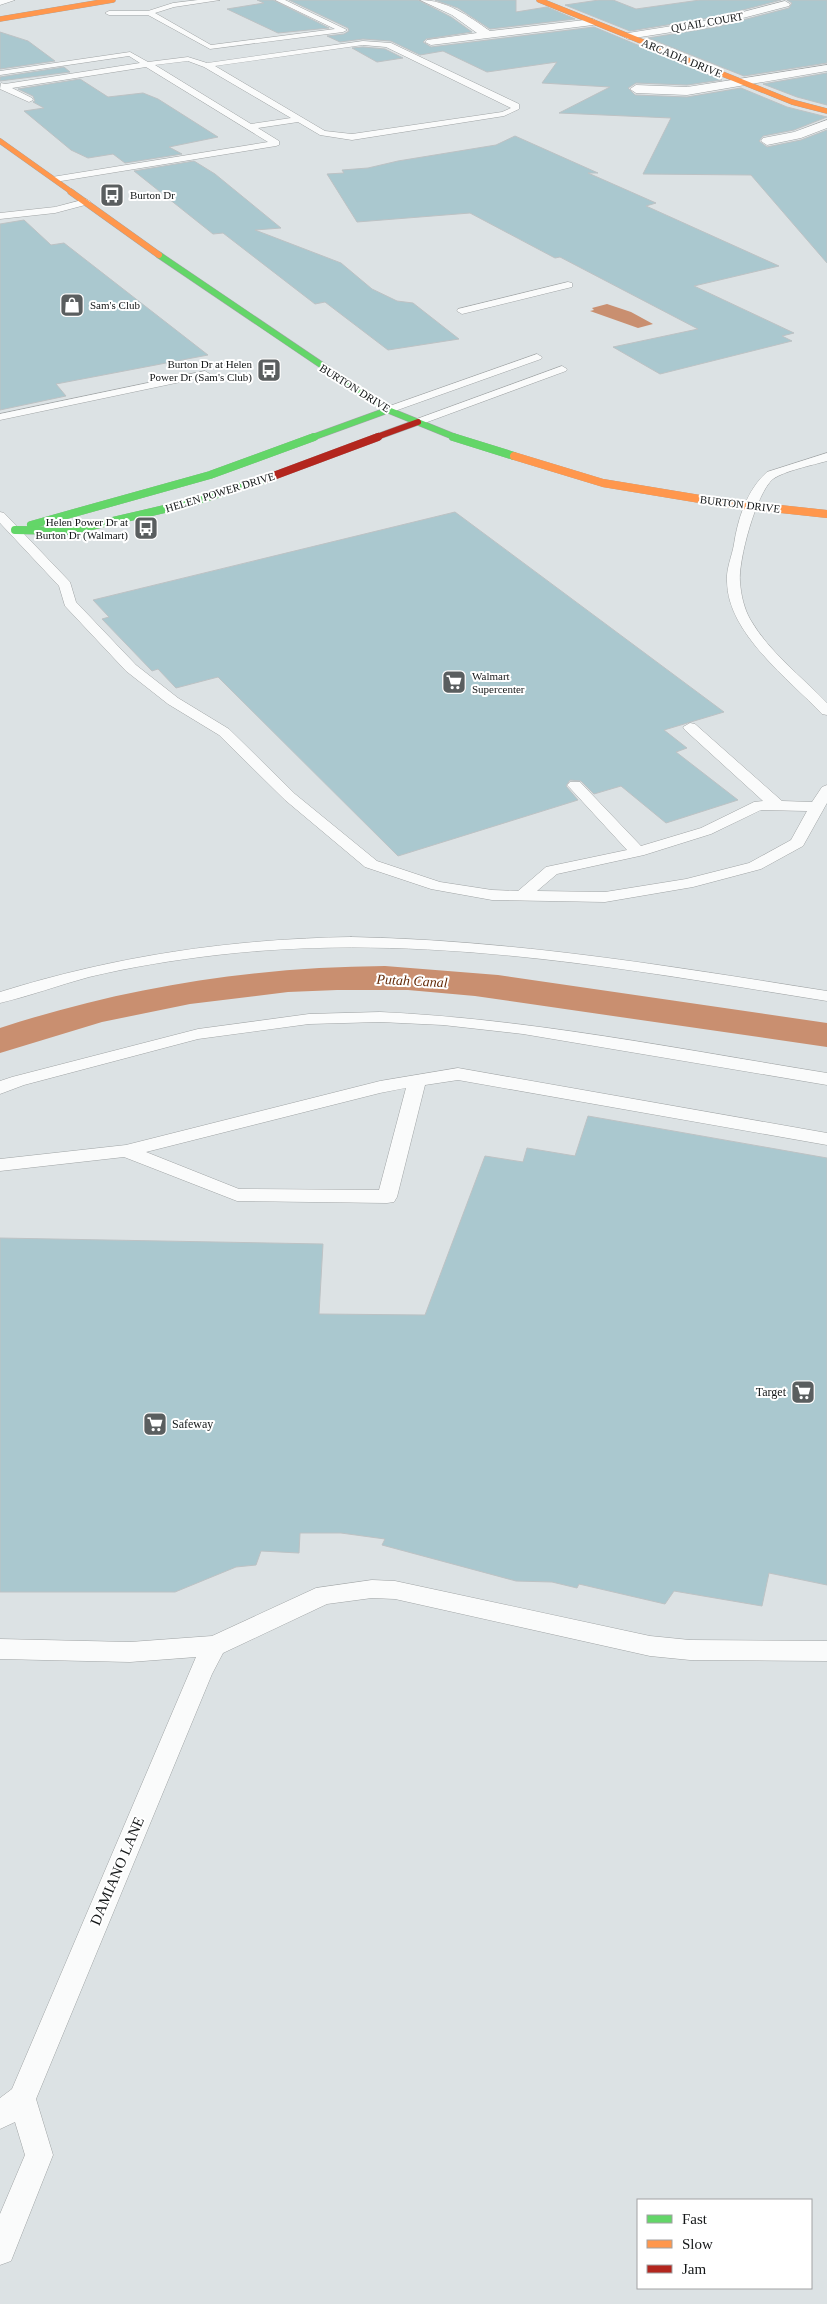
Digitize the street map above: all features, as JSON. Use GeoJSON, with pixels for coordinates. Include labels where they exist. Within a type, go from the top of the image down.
{"type":"FeatureCollection","features":[{"type":"Feature","properties":{"kind":"street"},"geometry":{"type":"LineString","coordinates":[[0,2],[10,0]]}},
{"type":"Feature","properties":{"kind":"street"},"geometry":{"type":"LineString","coordinates":[[0,9],[54,0]]}},
{"type":"Feature","properties":{"kind":"street"},"geometry":{"type":"LineString","coordinates":[[0,19],[113,0]]}},
{"type":"Feature","properties":{"kind":"street"},"geometry":{"type":"LineString","coordinates":[[425,0],[456,13],[486,34]]}},
{"type":"Feature","properties":{"kind":"street","name":"ARCADIA DRIVE"},"geometry":{"type":"LineString","coordinates":[[539,0],[792,102],[827,111]]}},
{"type":"Feature","properties":{"kind":"street","name":"QUAIL COURT"},"geometry":{"type":"LineString","coordinates":[[628,36],[716,22],[785,4]]}},
{"type":"Feature","properties":{"kind":"street"},"geometry":{"type":"LineString","coordinates":[[431,42],[593,22]]}},
{"type":"Feature","properties":{"kind":"street"},"geometry":{"type":"LineString","coordinates":[[636,89],[687,91],[827,68]]}},
{"type":"Feature","properties":{"kind":"street"},"geometry":{"type":"LineString","coordinates":[[767,141],[797,135],[827,124]]}},
{"type":"Feature","properties":{"kind":"street","name":"BURTON DRIVE"},"geometry":{"type":"LineString","coordinates":[[0,141],[332,374],[388,410],[447,435],[603,483],[751,507],[827,514]]}},
{"type":"Feature","properties":{"kind":"street","name":"HELEN POWER DRIVE"},"geometry":{"type":"LineString","coordinates":[[8,532],[70,511],[149,494],[220,472],[388,410]]}},
{"type":"Feature","properties":{"kind":"street","name":"HELEN POWER DRIVE"},"geometry":{"type":"LineString","coordinates":[[8,532],[70,531],[186,504],[282,474],[418,422]]}},
{"type":"Feature","properties":{"kind":"lane"},"geometry":{"type":"LineString","coordinates":[[109,13],[148,13],[173,6],[216,0]]}},
{"type":"Feature","properties":{"kind":"lane"},"geometry":{"type":"LineString","coordinates":[[148,13],[210,47],[343,30],[279,0]]}},
{"type":"Feature","properties":{"kind":"lane"},"geometry":{"type":"LineString","coordinates":[[1,87],[188,59],[207,65],[323,133],[352,137],[504,114],[515,109],[516,106],[388,45],[363,43],[207,65]]}},
{"type":"Feature","properties":{"kind":"lane"},"geometry":{"type":"LineString","coordinates":[[0,73],[130,54],[276,143],[55,179]]}},
{"type":"Feature","properties":{"kind":"lane"},"geometry":{"type":"LineString","coordinates":[[1,87],[29,100]]}},
{"type":"Feature","properties":{"kind":"lane"},"geometry":{"type":"LineString","coordinates":[[250,127],[300,119]]}},
{"type":"Feature","properties":{"kind":"lane"},"geometry":{"type":"LineString","coordinates":[[1,216],[54,210],[86,202]]}},
{"type":"Feature","properties":{"kind":"lane"},"geometry":{"type":"LineString","coordinates":[[462,311],[568,285]]}},
{"type":"Feature","properties":{"kind":"lane"},"geometry":{"type":"LineString","coordinates":[[388,410],[537,358]]}},
{"type":"Feature","properties":{"kind":"lane"},"geometry":{"type":"LineString","coordinates":[[418,422],[562,369]]}},
{"type":"Feature","properties":{"kind":"lane"},"geometry":{"type":"LineString","coordinates":[[0,417],[205,374]]}},
{"type":"Feature","properties":{"kind":"lane"},"geometry":{"type":"LineString","coordinates":[[827,457],[771,475],[763,480],[742,527],[733,579],[735,599],[745,623],[780,665],[806,688],[827,712]]}},
{"type":"Feature","properties":{"kind":"lane"},"geometry":{"type":"LineString","coordinates":[[0,516],[8,532],[65,585],[70,603],[131,668],[173,700],[224,732],[290,797],[371,864],[437,886],[492,895],[605,897],[687,884],[755,866],[797,843],[827,790]]}},
{"type":"Feature","properties":{"kind":"lane"},"geometry":{"type":"LineString","coordinates":[[690,727],[778,806]]}},
{"type":"Feature","properties":{"kind":"lane"},"geometry":{"type":"LineString","coordinates":[[575,785],[638,852]]}},
{"type":"Feature","properties":{"kind":"lane"},"geometry":{"type":"LineString","coordinates":[[523,895],[552,870],[638,852],[706,831],[759,805],[817,807]]}},
{"type":"Feature","properties":{"kind":"lane"},"geometry":{"type":"LineString","coordinates":[[0,998],[83,973],[175,954],[230,947],[350,942],[416,943],[585,959],[827,996]]}},
{"type":"Feature","properties":{"kind":"lane"},"geometry":{"type":"LineString","coordinates":[[0,1088],[27,1078],[198,1034],[309,1019],[380,1017],[442,1020],[523,1029],[827,1079]]}},
{"type":"Feature","properties":{"kind":"lane"},"geometry":{"type":"LineString","coordinates":[[0,1165],[126,1152],[380,1087],[458,1074],[827,1139]]}},
{"type":"Feature","properties":{"kind":"lane"},"geometry":{"type":"LineString","coordinates":[[126,1152],[237,1195],[387,1197],[417,1081]]}},
{"type":"Feature","properties":{"kind":"lane"},"geometry":{"type":"LineString","coordinates":[[0,1649],[130,1652],[215,1646],[324,1595],[372,1589],[395,1590],[650,1646],[690,1650],[827,1651]]}},
{"type":"Feature","properties":{"kind":"lane","name":"DAMIANO LANE"},"geometry":{"type":"LineString","coordinates":[[0,2250],[39,2155],[11,2107],[201,1671],[215,1646]]}},
{"type":"Feature","properties":{"kind":"shaded area"},"geometry":{"type":"Polygon","coordinates":[[[607,304],[631,312],[653,324],[638,328],[590,311],[594,310],[592,308],[607,304]]]}},
{"type":"Feature","properties":{"kind":"building"},"geometry":{"type":"Polygon","coordinates":[[[257,0],[273,0],[329,28],[278,33],[227,9],[264,3],[257,0]]]}},
{"type":"Feature","properties":{"kind":"building"},"geometry":{"type":"Polygon","coordinates":[[[289,0],[418,0],[451,17],[472,32],[426,39],[423,42],[431,47],[594,27],[722,80],[687,85],[636,83],[628,88],[635,95],[687,97],[741,88],[787,107],[827,117],[794,130],[763,136],[759,141],[767,147],[801,140],[827,130],[827,263],[751,175],[643,174],[671,118],[559,113],[610,87],[542,83],[557,62],[487,72],[443,51],[420,55],[391,41],[363,39],[340,42],[327,36],[344,34],[349,31],[348,28],[289,0]]]}},
{"type":"Feature","properties":{"kind":"building"},"geometry":{"type":"Polygon","coordinates":[[[435,0],[516,0],[516,12],[547,7],[575,19],[490,29],[458,8],[435,0]]]}},
{"type":"Feature","properties":{"kind":"building"},"geometry":{"type":"Polygon","coordinates":[[[613,0],[636,9],[700,0],[781,0],[716,17],[630,31],[565,5],[613,0]]]}},
{"type":"Feature","properties":{"kind":"building"},"geometry":{"type":"Polygon","coordinates":[[[787,0],[827,0],[827,63],[744,76],[648,38],[716,27],[789,8],[792,3],[787,0]]]}},
{"type":"Feature","properties":{"kind":"building"},"geometry":{"type":"Polygon","coordinates":[[[0,32],[28,41],[55,61],[0,69],[0,32]]]}},
{"type":"Feature","properties":{"kind":"building"},"geometry":{"type":"Polygon","coordinates":[[[352,48],[385,49],[403,58],[377,62],[352,48]]]}},
{"type":"Feature","properties":{"kind":"building"},"geometry":{"type":"Polygon","coordinates":[[[64,67],[70,72],[0,81],[0,77],[64,67]]]}},
{"type":"Feature","properties":{"kind":"building"},"geometry":{"type":"Polygon","coordinates":[[[827,73],[827,105],[797,97],[763,84],[827,73]]]}},
{"type":"Feature","properties":{"kind":"building"},"geometry":{"type":"Polygon","coordinates":[[[80,79],[108,97],[143,93],[158,99],[218,137],[169,147],[182,154],[125,163],[113,154],[88,158],[71,150],[24,111],[44,108],[33,102],[35,101],[33,96],[18,89],[80,79]]]}},
{"type":"Feature","properties":{"kind":"building"},"geometry":{"type":"Polygon","coordinates":[[[515,136],[598,173],[588,173],[656,203],[646,206],[779,266],[694,286],[794,333],[782,336],[792,341],[660,374],[613,347],[698,329],[560,257],[555,258],[470,213],[357,222],[327,174],[344,173],[342,170],[368,168],[398,161],[496,145],[515,136]]]}},
{"type":"Feature","properties":{"kind":"building"},"geometry":{"type":"Polygon","coordinates":[[[194,161],[215,174],[281,228],[255,230],[341,263],[372,289],[397,301],[413,303],[459,339],[388,350],[325,302],[315,304],[223,233],[213,234],[134,171],[194,161]]]}},
{"type":"Feature","properties":{"kind":"building","name":"Sam's Club"},"geometry":{"type":"Polygon","coordinates":[[[24,220],[51,245],[64,243],[208,355],[56,384],[66,396],[0,410],[0,224],[24,220]]]}},
{"type":"Feature","properties":{"kind":"building","name":"Walmart Supercenter"},"geometry":{"type":"Polygon","coordinates":[[[455,512],[724,712],[664,730],[687,748],[676,752],[738,800],[666,823],[621,786],[594,794],[581,781],[570,780],[566,786],[578,800],[398,856],[218,677],[176,688],[158,669],[152,671],[102,619],[109,617],[93,600],[455,512]]]}},
{"type":"Feature","properties":{"kind":"building"},"geometry":{"type":"Polygon","coordinates":[[[588,1116],[827,1158],[827,1585],[769,1573],[762,1606],[674,1591],[665,1604],[579,1584],[577,1588],[552,1582],[516,1581],[382,1545],[385,1539],[341,1533],[300,1533],[299,1553],[261,1551],[256,1565],[236,1567],[175,1592],[0,1592],[0,1238],[323,1244],[319,1314],[425,1315],[485,1156],[523,1162],[527,1148],[575,1156],[588,1116]]]}},
{"type":"Feature","properties":{"kind":"waterway","name":"Putah Canal"},"geometry":{"type":"LineString","coordinates":[[0,1041],[46,1026],[141,1001],[239,985],[337,978],[385,978],[475,984],[827,1035]]}},
{"type":"Feature","properties":{"kind":"traffic: fast"},"geometry":{"type":"LineString","coordinates":[[159,255],[388,410],[447,435],[514,456]]}},
{"type":"Feature","properties":{"kind":"traffic: fast"},"geometry":{"type":"LineString","coordinates":[[31,525],[210,475],[388,410]]}},
{"type":"Feature","properties":{"kind":"traffic: fast"},"geometry":{"type":"LineString","coordinates":[[15,530],[70,531],[186,504],[268,478]]}},
{"type":"Feature","properties":{"kind":"traffic: slow"},"geometry":{"type":"LineString","coordinates":[[0,19],[113,0]]}},
{"type":"Feature","properties":{"kind":"traffic: slow"},"geometry":{"type":"LineString","coordinates":[[539,0],[792,102],[827,111]]}},
{"type":"Feature","properties":{"kind":"traffic: slow"},"geometry":{"type":"LineString","coordinates":[[0,141],[159,255]]}},
{"type":"Feature","properties":{"kind":"traffic: slow"},"geometry":{"type":"LineString","coordinates":[[514,456],[603,483],[724,503],[827,514]]}},
{"type":"Feature","properties":{"kind":"traffic: jam"},"geometry":{"type":"LineString","coordinates":[[268,478],[418,422]]}},
{"type":"Feature","properties":{"kind":"place","name":"Burton Dr"},"geometry":{"type":"Point","coordinates":[112,195]}},
{"type":"Feature","properties":{"kind":"place","name":"Sam's Club"},"geometry":{"type":"Point","coordinates":[72,305]}},
{"type":"Feature","properties":{"kind":"place","name":"Burton Dr at Helen Power Dr (Sam's Club)"},"geometry":{"type":"Point","coordinates":[269,370]}},
{"type":"Feature","properties":{"kind":"place","name":"Helen Power Dr at Burton Dr (Walmart)"},"geometry":{"type":"Point","coordinates":[146,528]}},
{"type":"Feature","properties":{"kind":"place","name":"Walmart Supercenter"},"geometry":{"type":"Point","coordinates":[454,682]}},
{"type":"Feature","properties":{"kind":"place","name":"Target"},"geometry":{"type":"Point","coordinates":[803,1392]}},
{"type":"Feature","properties":{"kind":"place","name":"Safeway"},"geometry":{"type":"Point","coordinates":[155,1424]}}]}
